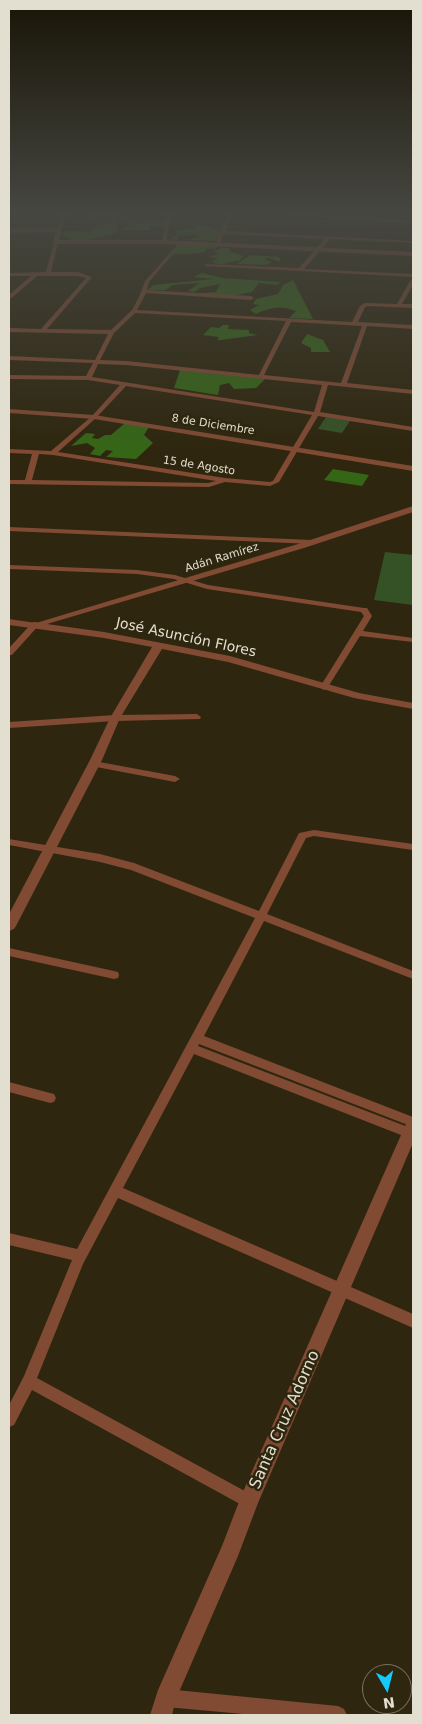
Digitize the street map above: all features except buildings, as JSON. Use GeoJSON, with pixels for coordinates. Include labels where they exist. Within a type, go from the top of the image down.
{"type":"FeatureCollection","features":[{"type":"Feature","properties":{"kind":"street"},"geometry":{"type":"LineString","coordinates":[[42,331],[74,294]]}},
{"type":"Feature","properties":{"kind":"street"},"geometry":{"type":"LineString","coordinates":[[88,378],[112,332],[134,311],[142,294]]}},
{"type":"Feature","properties":{"kind":"street"},"geometry":{"type":"LineString","coordinates":[[197,294],[252,298]]}},
{"type":"Feature","properties":{"kind":"street"},"geometry":{"type":"LineString","coordinates":[[399,305],[405,294]]}},
{"type":"Feature","properties":{"kind":"street"},"geometry":{"type":"LineString","coordinates":[[354,324],[362,306],[413,306]]}},
{"type":"Feature","properties":{"kind":"street"},"geometry":{"type":"LineString","coordinates":[[134,311],[413,327]]}},
{"type":"Feature","properties":{"kind":"street"},"geometry":{"type":"LineString","coordinates":[[261,376],[289,320]]}},
{"type":"Feature","properties":{"kind":"street"},"geometry":{"type":"LineString","coordinates":[[343,385],[365,324]]}},
{"type":"Feature","properties":{"kind":"street"},"geometry":{"type":"LineString","coordinates":[[9,330],[112,332]]}},
{"type":"Feature","properties":{"kind":"street"},"geometry":{"type":"LineString","coordinates":[[9,358],[98,360],[413,392]]}},
{"type":"Feature","properties":{"kind":"street"},"geometry":{"type":"LineString","coordinates":[[9,377],[88,378],[413,429]]}},
{"type":"Feature","properties":{"kind":"street","name":"15 de Agosto"},"geometry":{"type":"LineString","coordinates":[[9,451],[53,453],[225,480],[270,484],[276,482],[316,414],[326,383]]}},
{"type":"Feature","properties":{"kind":"street"},"geometry":{"type":"LineString","coordinates":[[53,453],[94,417],[124,385]]}},
{"type":"Feature","properties":{"kind":"street","name":"8 de Diciembre"},"geometry":{"type":"LineString","coordinates":[[9,411],[94,417],[413,469]]}},
{"type":"Feature","properties":{"kind":"street"},"geometry":{"type":"LineString","coordinates":[[28,482],[36,452]]}},
{"type":"Feature","properties":{"kind":"street"},"geometry":{"type":"LineString","coordinates":[[9,482],[209,486],[225,480]]}},
{"type":"Feature","properties":{"kind":"street","name":"Adán Ramírez"},"geometry":{"type":"LineString","coordinates":[[36,624],[312,542],[413,509]]}},
{"type":"Feature","properties":{"kind":"street"},"geometry":{"type":"LineString","coordinates":[[9,529],[312,542]]}},
{"type":"Feature","properties":{"kind":"street"},"geometry":{"type":"LineString","coordinates":[[9,567],[137,572],[187,580],[207,587],[364,610],[368,616],[324,687]]}},
{"type":"Feature","properties":{"kind":"street","name":"José Asunción Flores"},"geometry":{"type":"LineString","coordinates":[[9,622],[36,624],[230,659],[358,696],[413,706]]}},
{"type":"Feature","properties":{"kind":"street"},"geometry":{"type":"LineString","coordinates":[[9,653],[36,624]]}},
{"type":"Feature","properties":{"kind":"street"},"geometry":{"type":"LineString","coordinates":[[358,633],[413,640]]}},
{"type":"Feature","properties":{"kind":"street"},"geometry":{"type":"LineString","coordinates":[[9,926],[50,850],[116,718],[159,645]]}},
{"type":"Feature","properties":{"kind":"street"},"geometry":{"type":"LineString","coordinates":[[9,725],[116,718],[197,717]]}},
{"type":"Feature","properties":{"kind":"street"},"geometry":{"type":"LineString","coordinates":[[94,764],[175,779]]}},
{"type":"Feature","properties":{"kind":"street"},"geometry":{"type":"LineString","coordinates":[[9,1420],[29,1381],[81,1256],[262,915],[302,835],[314,832],[413,847]]}},
{"type":"Feature","properties":{"kind":"street"},"geometry":{"type":"LineString","coordinates":[[9,842],[100,858],[134,867],[262,915],[413,976]]}},
{"type":"Feature","properties":{"kind":"street"},"geometry":{"type":"LineString","coordinates":[[9,952],[114,975]]}},
{"type":"Feature","properties":{"kind":"street"},"geometry":{"type":"LineString","coordinates":[[194,1043],[412,1127]]}},
{"type":"Feature","properties":{"kind":"street"},"geometry":{"type":"LineString","coordinates":[[9,1087],[50,1098]]}},
{"type":"Feature","properties":{"kind":"street","name":"Santa Cruz Adorno"},"geometry":{"type":"LineString","coordinates":[[164,1706],[231,1549],[249,1501],[412,1127]]}},
{"type":"Feature","properties":{"kind":"street"},"geometry":{"type":"LineString","coordinates":[[116,1191],[413,1321]]}},
{"type":"Feature","properties":{"kind":"street"},"geometry":{"type":"LineString","coordinates":[[9,1239],[81,1256]]}},
{"type":"Feature","properties":{"kind":"street"},"geometry":{"type":"LineString","coordinates":[[29,1381],[249,1501]]}},
{"type":"Feature","properties":{"kind":"street"},"geometry":{"type":"LineString","coordinates":[[164,1706],[338,1715]]}},
{"type":"Feature","properties":{"kind":"green space"},"geometry":{"type":"Polygon","coordinates":[[[199,294],[240,294],[232,296],[199,294]]]}},
{"type":"Feature","properties":{"kind":"green space"},"geometry":{"type":"Polygon","coordinates":[[[276,294],[300,294],[313,319],[289,318],[296,311],[280,307],[271,308],[256,314],[250,310],[259,305],[253,304],[256,299],[276,294]]]}},
{"type":"Feature","properties":{"kind":"green space"},"geometry":{"type":"Polygon","coordinates":[[[223,325],[229,325],[228,329],[249,330],[249,333],[258,335],[217,340],[219,337],[203,335],[211,327],[219,328],[223,325]]]}},
{"type":"Feature","properties":{"kind":"green space"},"geometry":{"type":"Polygon","coordinates":[[[307,334],[323,340],[330,352],[311,352],[311,348],[301,343],[307,334]]]}},
{"type":"Feature","properties":{"kind":"green space"},"geometry":{"type":"Polygon","coordinates":[[[180,370],[266,378],[256,388],[234,389],[229,383],[220,385],[218,395],[174,388],[180,370]]]}},
{"type":"Feature","properties":{"kind":"green space"},"geometry":{"type":"Polygon","coordinates":[[[326,417],[350,421],[342,433],[318,429],[326,417]]]}},
{"type":"Feature","properties":{"kind":"green space"},"geometry":{"type":"Polygon","coordinates":[[[125,423],[149,427],[144,435],[153,443],[136,459],[106,457],[113,451],[106,450],[100,456],[90,454],[95,448],[87,443],[71,446],[86,433],[95,434],[92,438],[98,439],[105,435],[111,435],[125,423]]]}},
{"type":"Feature","properties":{"kind":"green space"},"geometry":{"type":"Polygon","coordinates":[[[333,469],[369,475],[362,486],[324,480],[333,469]]]}},
{"type":"Feature","properties":{"kind":"green space"},"geometry":{"type":"Polygon","coordinates":[[[385,552],[413,555],[413,605],[374,600],[385,552]]]}}]}
